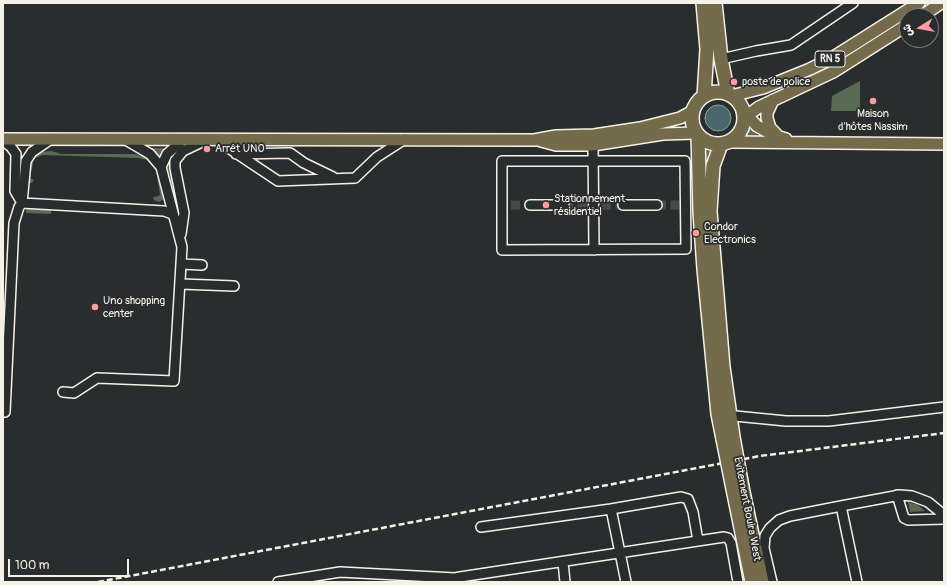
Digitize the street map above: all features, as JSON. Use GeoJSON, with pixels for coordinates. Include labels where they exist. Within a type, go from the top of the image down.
{"type":"FeatureCollection","features":[{"type":"Feature","properties":{"kind":"highway"},"geometry":{"type":"LineString","coordinates":[[703,3],[706,49],[704,96]]}},
{"type":"Feature","properties":{"kind":"highway"},"geometry":{"type":"LineString","coordinates":[[715,3],[721,59],[730,95]]}},
{"type":"Feature","properties":{"kind":"highway"},"geometry":{"type":"LineString","coordinates":[[724,415],[723,367],[710,211],[713,166],[725,143],[739,134],[745,117],[736,99],[730,95],[715,92],[704,96],[695,105],[691,118],[697,134],[708,143],[725,143]]}},
{"type":"Feature","properties":{"kind":"highway"},"geometry":{"type":"LineString","coordinates":[[697,134],[690,159],[724,415]]}},
{"type":"Feature","properties":{"kind":"highway","name":"Evitement Bouira West"},"geometry":{"type":"LineString","coordinates":[[724,415],[752,582]]}},
{"type":"Feature","properties":{"kind":"highway","name":"Evitement Bouira West"},"geometry":{"type":"LineString","coordinates":[[737,488],[752,536],[762,582]]}},
{"type":"Feature","properties":{"kind":"main road","name":"RN 5"},"geometry":{"type":"LineString","coordinates":[[730,95],[763,88],[810,69],[832,58],[919,3]]}},
{"type":"Feature","properties":{"kind":"main road","name":"RN 5"},"geometry":{"type":"LineString","coordinates":[[745,117],[759,107],[833,72],[899,30]]}},
{"type":"Feature","properties":{"kind":"main road"},"geometry":{"type":"LineString","coordinates":[[773,100],[767,113],[768,124],[775,134],[783,138]]}},
{"type":"Feature","properties":{"kind":"main road"},"geometry":{"type":"LineString","coordinates":[[3,140],[534,140],[556,136],[594,135],[640,128],[680,118],[693,110]]}},
{"type":"Feature","properties":{"kind":"main road"},"geometry":{"type":"LineString","coordinates":[[745,117],[773,135],[802,142]]}},
{"type":"Feature","properties":{"kind":"main road"},"geometry":{"type":"LineString","coordinates":[[534,140],[556,145],[593,145],[663,134],[697,134]]}},
{"type":"Feature","properties":{"kind":"main road"},"geometry":{"type":"LineString","coordinates":[[725,143],[802,142],[944,144]]}},
{"type":"Feature","properties":{"kind":"street"},"geometry":{"type":"LineString","coordinates":[[721,59],[791,45],[853,3]]}},
{"type":"Feature","properties":{"kind":"street"},"geometry":{"type":"LineString","coordinates":[[5,412],[15,217],[18,208],[22,203],[26,161],[35,149],[51,139]]}},
{"type":"Feature","properties":{"kind":"street"},"geometry":{"type":"LineString","coordinates":[[218,141],[278,181],[355,178],[377,157],[405,139]]}},
{"type":"Feature","properties":{"kind":"street"},"geometry":{"type":"LineString","coordinates":[[3,140],[16,154],[15,191],[22,203]]}},
{"type":"Feature","properties":{"kind":"street"},"geometry":{"type":"LineString","coordinates":[[126,140],[150,154],[162,167],[168,197],[172,208],[180,219]]}},
{"type":"Feature","properties":{"kind":"street"},"geometry":{"type":"LineString","coordinates":[[162,167],[167,154],[183,140]]}},
{"type":"Feature","properties":{"kind":"street"},"geometry":{"type":"LineString","coordinates":[[63,392],[74,393],[97,378],[174,381],[182,264],[180,219],[182,198],[175,168],[175,161],[183,151],[206,140]]}},
{"type":"Feature","properties":{"kind":"street"},"geometry":{"type":"LineString","coordinates":[[236,154],[241,145],[252,140]]}},
{"type":"Feature","properties":{"kind":"street"},"geometry":{"type":"LineString","coordinates":[[363,140],[373,143],[377,147],[377,157]]}},
{"type":"Feature","properties":{"kind":"street"},"geometry":{"type":"LineString","coordinates":[[593,145],[595,205],[594,250]]}},
{"type":"Feature","properties":{"kind":"street"},"geometry":{"type":"LineString","coordinates":[[236,154],[290,153],[304,163],[336,178]]}},
{"type":"Feature","properties":{"kind":"street"},"geometry":{"type":"LineString","coordinates":[[690,159],[682,205],[686,249],[502,250],[506,205],[502,162],[690,159]]}},
{"type":"Feature","properties":{"kind":"street"},"geometry":{"type":"LineString","coordinates":[[156,211],[166,205],[168,197]]}},
{"type":"Feature","properties":{"kind":"street"},"geometry":{"type":"LineString","coordinates":[[22,203],[168,212],[180,219]]}},
{"type":"Feature","properties":{"kind":"street"},"geometry":{"type":"LineString","coordinates":[[530,205],[564,205]]}},
{"type":"Feature","properties":{"kind":"street"},"geometry":{"type":"LineString","coordinates":[[623,205],[657,205]]}},
{"type":"Feature","properties":{"kind":"street"},"geometry":{"type":"LineString","coordinates":[[182,264],[202,265]]}},
{"type":"Feature","properties":{"kind":"street"},"geometry":{"type":"LineString","coordinates":[[180,284],[234,286]]}},
{"type":"Feature","properties":{"kind":"street"},"geometry":{"type":"LineString","coordinates":[[724,415],[786,421],[829,421],[944,407]]}},
{"type":"Feature","properties":{"kind":"street"},"geometry":{"type":"LineString","coordinates":[[897,495],[904,518],[908,520],[944,519]]}},
{"type":"Feature","properties":{"kind":"street"},"geometry":{"type":"LineString","coordinates":[[772,582],[764,548],[765,536],[770,528],[779,520],[790,516],[897,495],[912,496],[928,502],[944,516]]}},
{"type":"Feature","properties":{"kind":"street"},"geometry":{"type":"LineString","coordinates":[[481,527],[611,509],[682,497],[688,499],[693,512],[698,541]]}},
{"type":"Feature","properties":{"kind":"street"},"geometry":{"type":"LineString","coordinates":[[841,506],[857,582]]}},
{"type":"Feature","properties":{"kind":"street"},"geometry":{"type":"LineString","coordinates":[[611,509],[626,582]]}},
{"type":"Feature","properties":{"kind":"street"},"geometry":{"type":"LineString","coordinates":[[752,536],[760,534],[765,536]]}},
{"type":"Feature","properties":{"kind":"street"},"geometry":{"type":"LineString","coordinates":[[278,582],[340,572],[455,580],[724,537],[728,538],[731,543],[738,582]]}},
{"type":"Feature","properties":{"kind":"street"},"geometry":{"type":"LineString","coordinates":[[563,562],[565,582]]}},
{"type":"Feature","properties":{"kind":"green space"},"geometry":{"type":"Polygon","coordinates":[[[860,81],[860,111],[831,111],[832,96],[860,81]]]}},
{"type":"Feature","properties":{"kind":"green space"},"geometry":{"type":"Polygon","coordinates":[[[749,128],[760,137],[746,138],[743,135],[749,128]]]}},
{"type":"Feature","properties":{"kind":"green space"},"geometry":{"type":"Polygon","coordinates":[[[148,148],[169,148],[160,158],[148,148]]]}},
{"type":"Feature","properties":{"kind":"green space"},"geometry":{"type":"Polygon","coordinates":[[[703,148],[714,150],[706,181],[703,148]]]}},
{"type":"Feature","properties":{"kind":"green space"},"geometry":{"type":"Polygon","coordinates":[[[179,150],[175,181],[170,184],[170,176],[166,164],[169,158],[179,150]]]}},
{"type":"Feature","properties":{"kind":"green space"},"geometry":{"type":"Polygon","coordinates":[[[51,151],[62,154],[134,154],[144,156],[157,169],[164,199],[159,202],[154,200],[153,197],[159,196],[160,194],[156,170],[147,160],[138,158],[42,155],[34,159],[30,178],[34,180],[32,183],[28,183],[30,162],[34,156],[41,152],[51,151]]]}},
{"type":"Feature","properties":{"kind":"green space"},"geometry":{"type":"Polygon","coordinates":[[[26,208],[51,209],[51,214],[26,213],[26,208]]]}},
{"type":"Feature","properties":{"kind":"green space"},"geometry":{"type":"Polygon","coordinates":[[[908,502],[918,505],[925,511],[910,512],[908,502]]]}},
{"type":"Feature","properties":{"kind":"water"},"geometry":{"type":"Polygon","coordinates":[[[718,105],[727,109],[731,118],[727,127],[718,131],[709,127],[705,118],[709,109],[718,105]]]}},
{"type":"Feature","properties":{"kind":"tunnel"},"geometry":{"type":"LineString","coordinates":[[511,205],[530,205]]}},
{"type":"Feature","properties":{"kind":"tunnel"},"geometry":{"type":"LineString","coordinates":[[564,205],[589,205]]}},
{"type":"Feature","properties":{"kind":"tunnel"},"geometry":{"type":"LineString","coordinates":[[602,205],[623,205]]}},
{"type":"Feature","properties":{"kind":"tunnel"},"geometry":{"type":"LineString","coordinates":[[657,205],[679,205]]}},
{"type":"Feature","properties":{"kind":"railway"},"geometry":{"type":"LineString","coordinates":[[98,582],[760,456],[944,433]]}},
{"type":"Feature","properties":{"kind":"place","name":"poste de police"},"geometry":{"type":"Point","coordinates":[734,82]}},
{"type":"Feature","properties":{"kind":"place","name":"Maison d'hôtes Nassim"},"geometry":{"type":"Point","coordinates":[873,101]}},
{"type":"Feature","properties":{"kind":"place","name":"Arrêt UNO"},"geometry":{"type":"Point","coordinates":[207,149]}},
{"type":"Feature","properties":{"kind":"place","name":"Stationnement résidentiel"},"geometry":{"type":"Point","coordinates":[546,205]}},
{"type":"Feature","properties":{"kind":"place","name":"Condor Electronics"},"geometry":{"type":"Point","coordinates":[696,233]}},
{"type":"Feature","properties":{"kind":"place","name":"Uno shopping center"},"geometry":{"type":"Point","coordinates":[95,307]}}]}
